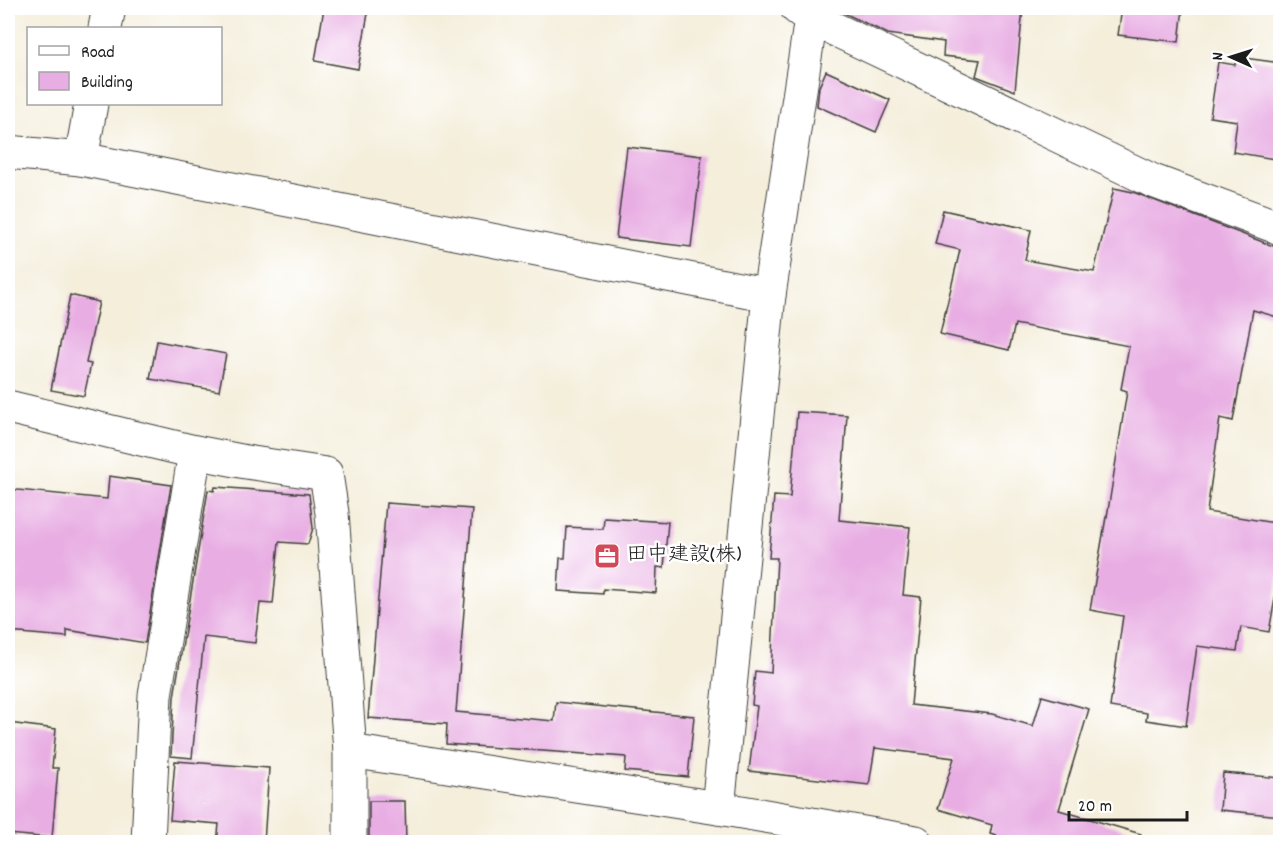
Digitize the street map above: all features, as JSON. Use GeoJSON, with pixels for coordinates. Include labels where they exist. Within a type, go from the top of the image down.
{"type":"FeatureCollection","features":[{"type":"Feature","properties":{"kind":"street"},"geometry":{"type":"LineString","coordinates":[[105,27],[109,8]]}},
{"type":"Feature","properties":{"kind":"street"},"geometry":{"type":"LineString","coordinates":[[718,808],[769,295],[804,13],[1153,180],[1281,228]]}},
{"type":"Feature","properties":{"kind":"street"},"geometry":{"type":"LineString","coordinates":[[81,159],[92,105]]}},
{"type":"Feature","properties":{"kind":"street"},"geometry":{"type":"LineString","coordinates":[[8,152],[81,159],[769,295]]}},
{"type":"Feature","properties":{"kind":"street"},"geometry":{"type":"LineString","coordinates":[[8,407],[195,452],[326,474],[332,513],[350,750],[350,843]]}},
{"type":"Feature","properties":{"kind":"street"},"geometry":{"type":"LineString","coordinates":[[148,843],[154,695],[195,452]]}},
{"type":"Feature","properties":{"kind":"street"},"geometry":{"type":"LineString","coordinates":[[350,750],[718,808],[916,843]]}},
{"type":"Feature","properties":{"kind":"building"},"geometry":{"type":"Polygon","coordinates":[[[324,8],[369,8],[358,69],[315,61],[324,8]]]}},
{"type":"Feature","properties":{"kind":"building"},"geometry":{"type":"Polygon","coordinates":[[[840,8],[1023,8],[1015,91],[976,76],[980,60],[943,56],[944,42],[888,34],[840,11],[840,8]]]}},
{"type":"Feature","properties":{"kind":"building"},"geometry":{"type":"Polygon","coordinates":[[[1122,8],[1183,8],[1179,42],[1118,35],[1122,8]]]}},
{"type":"Feature","properties":{"kind":"building"},"geometry":{"type":"Polygon","coordinates":[[[1237,57],[1281,63],[1281,160],[1233,152],[1237,121],[1210,117],[1218,62],[1235,65],[1237,57]]]}},
{"type":"Feature","properties":{"kind":"building"},"geometry":{"type":"Polygon","coordinates":[[[826,71],[890,100],[876,132],[817,106],[819,87],[826,71]]]}},
{"type":"Feature","properties":{"kind":"building"},"geometry":{"type":"Polygon","coordinates":[[[627,147],[702,156],[691,247],[616,238],[627,147]]]}},
{"type":"Feature","properties":{"kind":"building"},"geometry":{"type":"Polygon","coordinates":[[[1114,188],[1133,192],[1273,246],[1281,246],[1281,318],[1253,310],[1233,421],[1220,418],[1207,512],[1281,524],[1281,565],[1269,632],[1241,627],[1237,651],[1197,646],[1186,726],[1146,720],[1147,713],[1110,707],[1123,616],[1090,610],[1127,391],[1121,389],[1129,346],[1015,324],[1009,350],[940,334],[960,250],[935,244],[943,210],[1031,230],[1025,260],[1094,272],[1114,188]]]}},
{"type":"Feature","properties":{"kind":"building"},"geometry":{"type":"Polygon","coordinates":[[[70,295],[99,302],[86,363],[91,364],[84,396],[51,390],[70,295]]]}},
{"type":"Feature","properties":{"kind":"building"},"geometry":{"type":"Polygon","coordinates":[[[157,341],[226,354],[219,391],[150,379],[157,341]]]}},
{"type":"Feature","properties":{"kind":"building"},"geometry":{"type":"Polygon","coordinates":[[[797,412],[847,415],[839,520],[910,527],[903,595],[921,597],[911,705],[992,714],[1033,726],[1042,696],[1089,709],[1059,810],[1141,834],[1139,843],[1019,843],[990,834],[992,825],[938,809],[954,758],[875,748],[869,785],[749,771],[757,706],[752,705],[755,671],[771,673],[777,558],[769,558],[774,496],[790,497],[797,412]]]}},
{"type":"Feature","properties":{"kind":"building"},"geometry":{"type":"Polygon","coordinates":[[[109,476],[171,485],[145,643],[67,630],[67,637],[8,632],[8,489],[107,499],[109,476]]]}},
{"type":"Feature","properties":{"kind":"building"},"geometry":{"type":"Polygon","coordinates":[[[215,487],[309,494],[313,528],[308,544],[279,542],[273,604],[260,603],[255,643],[204,637],[192,758],[171,756],[174,697],[208,490],[214,491],[215,487]]]}},
{"type":"Feature","properties":{"kind":"building"},"geometry":{"type":"Polygon","coordinates":[[[386,503],[472,509],[456,712],[554,721],[556,702],[694,716],[688,777],[625,771],[626,757],[446,744],[447,724],[368,718],[386,503]]]}},
{"type":"Feature","properties":{"kind":"building"},"geometry":{"type":"Polygon","coordinates":[[[604,518],[668,522],[664,568],[657,567],[656,593],[603,589],[603,594],[558,591],[560,558],[565,558],[567,527],[603,529],[604,518]]]}},
{"type":"Feature","properties":{"kind":"building"},"geometry":{"type":"Polygon","coordinates":[[[8,723],[56,729],[52,768],[58,768],[52,838],[8,834],[8,723]]]}},
{"type":"Feature","properties":{"kind":"building"},"geometry":{"type":"Polygon","coordinates":[[[175,761],[269,768],[264,843],[217,843],[219,824],[170,820],[175,761]]]}},
{"type":"Feature","properties":{"kind":"building"},"geometry":{"type":"Polygon","coordinates":[[[1223,773],[1281,778],[1281,816],[1220,810],[1223,773]]]}},
{"type":"Feature","properties":{"kind":"building"},"geometry":{"type":"Polygon","coordinates":[[[369,801],[405,801],[406,843],[369,843],[369,801]]]}},
{"type":"Feature","properties":{"kind":"place","name":"田中建設(株)"},"geometry":{"type":"Point","coordinates":[607,556]}}]}
